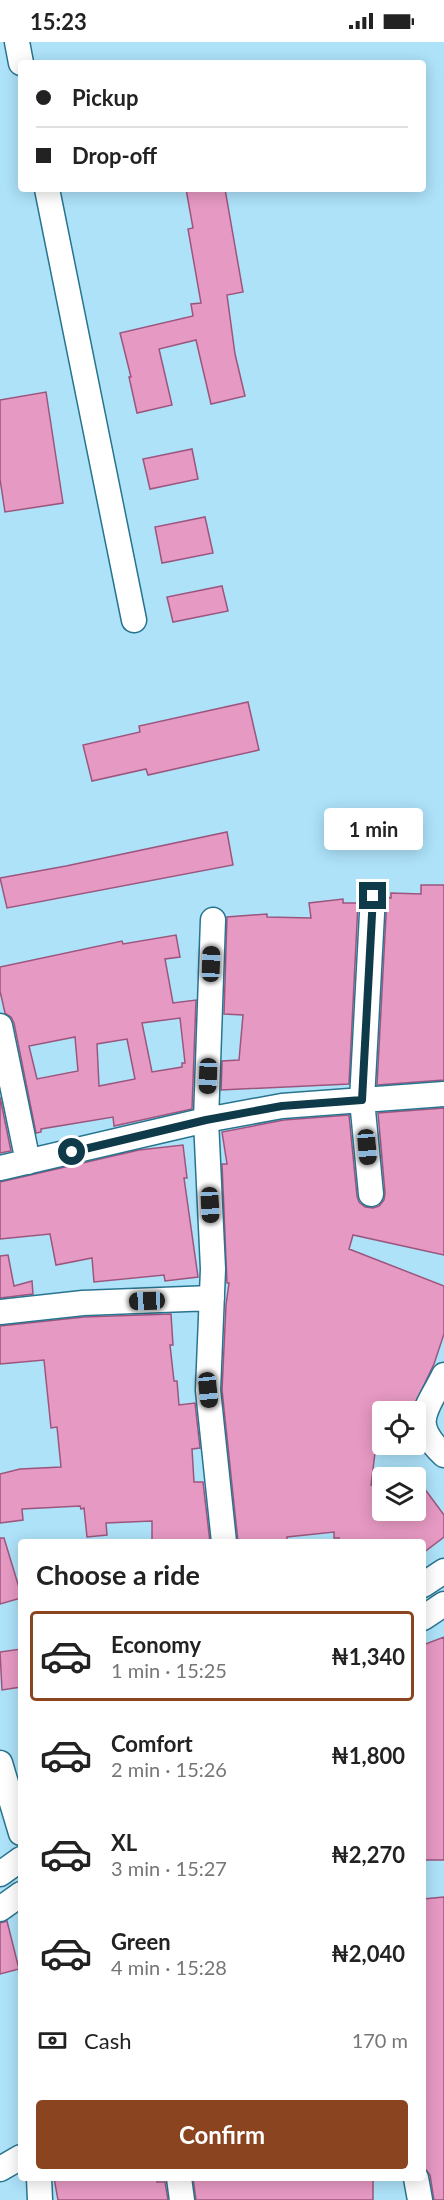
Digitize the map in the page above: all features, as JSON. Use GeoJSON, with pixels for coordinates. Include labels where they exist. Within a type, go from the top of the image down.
{"type":"FeatureCollection","features":[{"type":"Feature","properties":{"kind":"street"},"geometry":{"type":"LineString","coordinates":[[17,42],[20,60]]}},
{"type":"Feature","properties":{"kind":"street"},"geometry":{"type":"LineString","coordinates":[[48,192],[134,620]]}},
{"type":"Feature","properties":{"kind":"street"},"geometry":{"type":"LineString","coordinates":[[371,1194],[362,1100],[373,896]]}},
{"type":"Feature","properties":{"kind":"street"},"geometry":{"type":"LineString","coordinates":[[213,920],[206,1120],[213,1269],[208,1390],[224,1539]]}},
{"type":"Feature","properties":{"kind":"street"},"geometry":{"type":"LineString","coordinates":[[0,1026],[27,1162]]}},
{"type":"Feature","properties":{"kind":"street"},"geometry":{"type":"LineString","coordinates":[[0,1168],[206,1120],[282,1106],[444,1094]]}},
{"type":"Feature","properties":{"kind":"street"},"geometry":{"type":"LineString","coordinates":[[0,1311],[83,1303],[212,1298]]}},
{"type":"Feature","properties":{"kind":"street"},"geometry":{"type":"LineString","coordinates":[[444,1375],[422,1418],[423,1430],[431,1443],[444,1455]]}},
{"type":"Feature","properties":{"kind":"street"},"geometry":{"type":"LineString","coordinates":[[426,1583],[444,1571]]}},
{"type":"Feature","properties":{"kind":"street"},"geometry":{"type":"LineString","coordinates":[[426,1616],[444,1604]]}},
{"type":"Feature","properties":{"kind":"street"},"geometry":{"type":"LineString","coordinates":[[0,1763],[18,1823]]}},
{"type":"Feature","properties":{"kind":"street"},"geometry":{"type":"LineString","coordinates":[[0,1874],[18,1861]]}},
{"type":"Feature","properties":{"kind":"street"},"geometry":{"type":"LineString","coordinates":[[0,1909],[18,1896]]}},
{"type":"Feature","properties":{"kind":"street"},"geometry":{"type":"LineString","coordinates":[[0,2169],[18,2159]]}},
{"type":"Feature","properties":{"kind":"street"},"geometry":{"type":"LineString","coordinates":[[39,2181],[40,2200]]}},
{"type":"Feature","properties":{"kind":"street"},"geometry":{"type":"LineString","coordinates":[[179,2181],[182,2200]]}},
{"type":"Feature","properties":{"kind":"street"},"geometry":{"type":"LineString","coordinates":[[417,2181],[420,2200]]}},
{"type":"Feature","properties":{"kind":"building"},"geometry":{"type":"Polygon","coordinates":[[[187,192],[226,192],[243,292],[227,295],[235,354],[245,396],[211,404],[196,340],[159,349],[172,405],[137,413],[120,333],[193,316],[191,304],[201,303],[188,229],[193,228],[187,192]]]}},
{"type":"Feature","properties":{"kind":"building"},"geometry":{"type":"Polygon","coordinates":[[[46,392],[63,503],[5,512],[0,479],[0,400],[46,392]]]}},
{"type":"Feature","properties":{"kind":"building"},"geometry":{"type":"Polygon","coordinates":[[[192,449],[198,479],[150,489],[143,459],[192,449]]]}},
{"type":"Feature","properties":{"kind":"building"},"geometry":{"type":"Polygon","coordinates":[[[205,517],[213,553],[162,563],[155,527],[205,517]]]}},
{"type":"Feature","properties":{"kind":"building"},"geometry":{"type":"Polygon","coordinates":[[[222,586],[228,611],[173,622],[167,597],[222,586]]]}},
{"type":"Feature","properties":{"kind":"building"},"geometry":{"type":"Polygon","coordinates":[[[248,702],[259,750],[148,775],[146,769],[92,781],[83,745],[140,732],[139,726],[248,702]]]}},
{"type":"Feature","properties":{"kind":"building"},"geometry":{"type":"Polygon","coordinates":[[[227,832],[233,865],[7,908],[0,878],[227,832]]]}},
{"type":"Feature","properties":{"kind":"building"},"geometry":{"type":"Polygon","coordinates":[[[421,885],[444,885],[444,1080],[377,1085],[387,897],[391,898],[391,893],[421,894],[421,885]]]}},
{"type":"Feature","properties":{"kind":"building"},"geometry":{"type":"Polygon","coordinates":[[[343,899],[343,903],[358,903],[349,1084],[221,1090],[222,1061],[239,1060],[243,1015],[224,1014],[227,917],[267,914],[267,917],[311,918],[309,903],[343,899]]]}},
{"type":"Feature","properties":{"kind":"building"},"geometry":{"type":"Polygon","coordinates":[[[176,935],[180,957],[165,959],[173,1003],[196,1000],[192,1109],[114,1126],[113,1117],[41,1129],[41,1132],[36,1133],[14,1023],[5,1013],[0,991],[0,967],[122,941],[123,944],[176,935]],[[180,1018],[142,1023],[152,1072],[182,1067],[182,1063],[185,1063],[180,1018]],[[75,1037],[29,1046],[37,1079],[78,1071],[75,1037]],[[127,1039],[97,1044],[99,1086],[135,1079],[127,1039]]]}},
{"type":"Feature","properties":{"kind":"building"},"geometry":{"type":"Polygon","coordinates":[[[0,1097],[11,1151],[0,1153],[0,1097]]]}},
{"type":"Feature","properties":{"kind":"building"},"geometry":{"type":"Polygon","coordinates":[[[444,1108],[444,1255],[353,1235],[349,1249],[444,1286],[444,1334],[434,1364],[416,1401],[372,1401],[372,1455],[375,1455],[371,1485],[372,1521],[426,1521],[426,1491],[444,1515],[444,1537],[426,1551],[426,1539],[339,1539],[334,1538],[334,1532],[287,1537],[287,1539],[238,1539],[222,1390],[229,1283],[227,1283],[222,1164],[227,1164],[222,1132],[284,1120],[349,1115],[359,1202],[365,1207],[379,1206],[384,1200],[378,1113],[444,1108]]]}},
{"type":"Feature","properties":{"kind":"building"},"geometry":{"type":"Polygon","coordinates":[[[183,1145],[187,1178],[184,1178],[198,1277],[165,1281],[164,1275],[94,1282],[92,1258],[56,1265],[50,1234],[0,1239],[0,1182],[139,1150],[183,1145]]]}},
{"type":"Feature","properties":{"kind":"building"},"geometry":{"type":"Polygon","coordinates":[[[8,1255],[14,1286],[32,1281],[33,1294],[0,1298],[0,1256],[8,1255]]]}},
{"type":"Feature","properties":{"kind":"building"},"geometry":{"type":"Polygon","coordinates":[[[171,1314],[173,1345],[170,1345],[179,1405],[195,1403],[200,1448],[192,1449],[194,1482],[203,1482],[210,1539],[152,1539],[152,1521],[106,1523],[107,1535],[87,1537],[84,1508],[81,1509],[80,1506],[22,1509],[23,1520],[0,1523],[0,1474],[20,1469],[61,1467],[57,1427],[51,1428],[44,1360],[0,1364],[0,1326],[84,1317],[171,1314]]]}},
{"type":"Feature","properties":{"kind":"building"},"geometry":{"type":"Polygon","coordinates":[[[0,1538],[4,1538],[18,1584],[18,1599],[0,1604],[0,1538]]]}},
{"type":"Feature","properties":{"kind":"building"},"geometry":{"type":"Polygon","coordinates":[[[444,1637],[444,1860],[426,1860],[426,1644],[444,1637]]]}},
{"type":"Feature","properties":{"kind":"building"},"geometry":{"type":"Polygon","coordinates":[[[18,1649],[18,1687],[2,1690],[0,1652],[18,1649]]]}},
{"type":"Feature","properties":{"kind":"building"},"geometry":{"type":"Polygon","coordinates":[[[444,1897],[444,2200],[434,2200],[430,2175],[426,2170],[426,1899],[444,1897]]]}},
{"type":"Feature","properties":{"kind":"building"},"geometry":{"type":"Polygon","coordinates":[[[7,1921],[18,1969],[0,1974],[0,1923],[7,1921]]]}},
{"type":"Feature","properties":{"kind":"building"},"geometry":{"type":"Polygon","coordinates":[[[55,2181],[165,2182],[168,2200],[58,2200],[55,2181]]]}},
{"type":"Feature","properties":{"kind":"building"},"geometry":{"type":"Polygon","coordinates":[[[193,2181],[373,2181],[373,2200],[196,2200],[193,2181]]]}},
{"type":"Feature","properties":{"kind":"route"},"geometry":{"type":"LineString","coordinates":[[72,1152],[206,1120],[282,1106],[362,1100],[373,896]]}}]}
